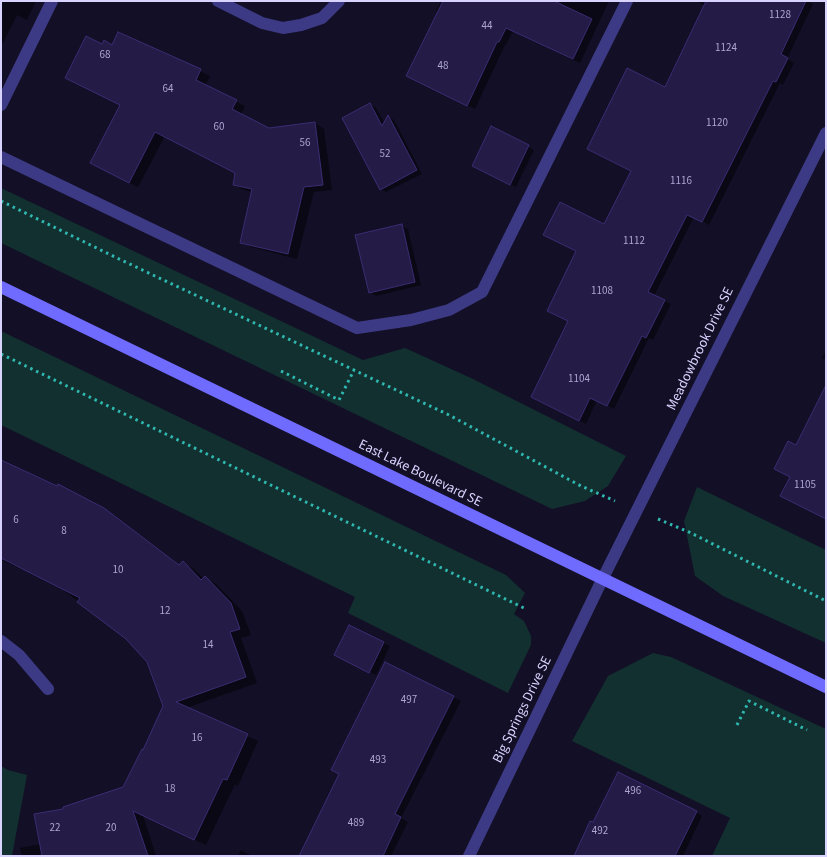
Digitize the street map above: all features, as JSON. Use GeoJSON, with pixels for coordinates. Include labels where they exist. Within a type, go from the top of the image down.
{"type":"FeatureCollection","features":[{"type":"Feature","properties":{"kind":"main road","name":"East Lake Boulevard SE"},"geometry":{"type":"LineString","coordinates":[[1,287],[826,687]]}},
{"type":"Feature","properties":{"kind":"street"},"geometry":{"type":"LineString","coordinates":[[1,105],[52,1]]}},
{"type":"Feature","properties":{"kind":"street"},"geometry":{"type":"LineString","coordinates":[[218,1],[262,23],[283,28],[301,25],[322,18],[339,1]]}},
{"type":"Feature","properties":{"kind":"street"},"geometry":{"type":"LineString","coordinates":[[1,157],[357,328],[411,320],[449,310],[482,292],[627,1]]}},
{"type":"Feature","properties":{"kind":"street","name":"Meadowbrook Drive SE"},"geometry":{"type":"LineString","coordinates":[[603,578],[826,133]]}},
{"type":"Feature","properties":{"kind":"street","name":"Big Springs Drive SE"},"geometry":{"type":"LineString","coordinates":[[469,856],[603,578]]}},
{"type":"Feature","properties":{"kind":"street"},"geometry":{"type":"LineString","coordinates":[[1,641],[19,655],[48,689]]}},
{"type":"Feature","properties":{"kind":"path"},"geometry":{"type":"LineString","coordinates":[[1,201],[449,415],[581,486],[689,532],[826,601]]}},
{"type":"Feature","properties":{"kind":"path"},"geometry":{"type":"LineString","coordinates":[[1,354],[526,609]]}},
{"type":"Feature","properties":{"kind":"path"},"geometry":{"type":"LineString","coordinates":[[281,371],[339,400],[354,370]]}},
{"type":"Feature","properties":{"kind":"path"},"geometry":{"type":"LineString","coordinates":[[737,725],[748,702],[807,730]]}},
{"type":"Feature","properties":{"kind":"green space"},"geometry":{"type":"Polygon","coordinates":[[[1,188],[363,360],[405,348],[471,378],[626,456],[608,486],[585,501],[552,509],[1,243],[1,188]]]}},
{"type":"Feature","properties":{"kind":"green space"},"geometry":{"type":"Polygon","coordinates":[[[1,331],[506,575],[525,593],[514,614],[524,621],[531,636],[531,645],[508,693],[348,613],[355,597],[1,425],[1,331]]]}},
{"type":"Feature","properties":{"kind":"green space"},"geometry":{"type":"Polygon","coordinates":[[[697,487],[826,550],[826,643],[723,596],[695,576],[684,521],[697,487]]]}},
{"type":"Feature","properties":{"kind":"green space"},"geometry":{"type":"Polygon","coordinates":[[[653,653],[671,657],[826,729],[826,856],[712,856],[730,818],[572,741],[608,676],[653,653]]]}},
{"type":"Feature","properties":{"kind":"green space"},"geometry":{"type":"Polygon","coordinates":[[[1,766],[27,775],[12,856],[1,856],[1,766]]]}},
{"type":"Feature","properties":{"kind":"building"},"geometry":{"type":"Polygon","coordinates":[[[443,1],[554,1],[592,19],[573,59],[506,28],[499,42],[497,42],[467,106],[406,76],[443,1]]]}},
{"type":"Feature","properties":{"kind":"building"},"geometry":{"type":"Polygon","coordinates":[[[706,1],[806,1],[781,54],[788,58],[776,82],[773,81],[702,222],[687,215],[648,292],[665,300],[646,338],[642,336],[607,406],[590,398],[579,421],[531,397],[568,321],[547,311],[576,251],[543,235],[560,202],[604,224],[631,171],[587,149],[627,68],[665,87],[706,1]]]}},
{"type":"Feature","properties":{"kind":"building"},"geometry":{"type":"Polygon","coordinates":[[[118,32],[201,69],[196,80],[237,100],[232,109],[269,128],[315,122],[323,185],[304,187],[288,254],[240,243],[252,189],[233,185],[235,173],[155,132],[129,183],[90,163],[120,105],[65,78],[86,36],[102,44],[104,40],[112,45],[118,32]]]}},
{"type":"Feature","properties":{"kind":"building"},"geometry":{"type":"Polygon","coordinates":[[[370,103],[382,126],[388,115],[417,170],[380,190],[342,118],[370,103]]]}},
{"type":"Feature","properties":{"kind":"building"},"geometry":{"type":"Polygon","coordinates":[[[491,126],[529,145],[510,185],[472,166],[491,126]]]}},
{"type":"Feature","properties":{"kind":"building"},"geometry":{"type":"Polygon","coordinates":[[[402,224],[415,282],[369,293],[355,235],[402,224]]]}},
{"type":"Feature","properties":{"kind":"building"},"geometry":{"type":"Polygon","coordinates":[[[826,385],[826,519],[780,496],[790,477],[774,469],[788,441],[796,445],[826,385]]]}},
{"type":"Feature","properties":{"kind":"building"},"geometry":{"type":"Polygon","coordinates":[[[1,460],[57,486],[58,484],[104,508],[179,565],[183,561],[201,580],[205,576],[231,603],[240,629],[230,632],[246,677],[176,702],[248,734],[227,780],[223,779],[194,840],[133,811],[148,856],[42,856],[34,814],[63,809],[63,807],[123,787],[143,750],[163,706],[147,662],[126,639],[77,602],[80,598],[1,558],[1,460]]]}},
{"type":"Feature","properties":{"kind":"building"},"geometry":{"type":"Polygon","coordinates":[[[349,625],[384,642],[369,673],[334,655],[349,625]]]}},
{"type":"Feature","properties":{"kind":"building"},"geometry":{"type":"Polygon","coordinates":[[[385,662],[454,696],[395,814],[401,817],[383,856],[299,856],[339,774],[331,770],[385,662]]]}},
{"type":"Feature","properties":{"kind":"building"},"geometry":{"type":"Polygon","coordinates":[[[618,772],[697,811],[675,856],[574,856],[590,821],[593,822],[618,772]]]}}]}
